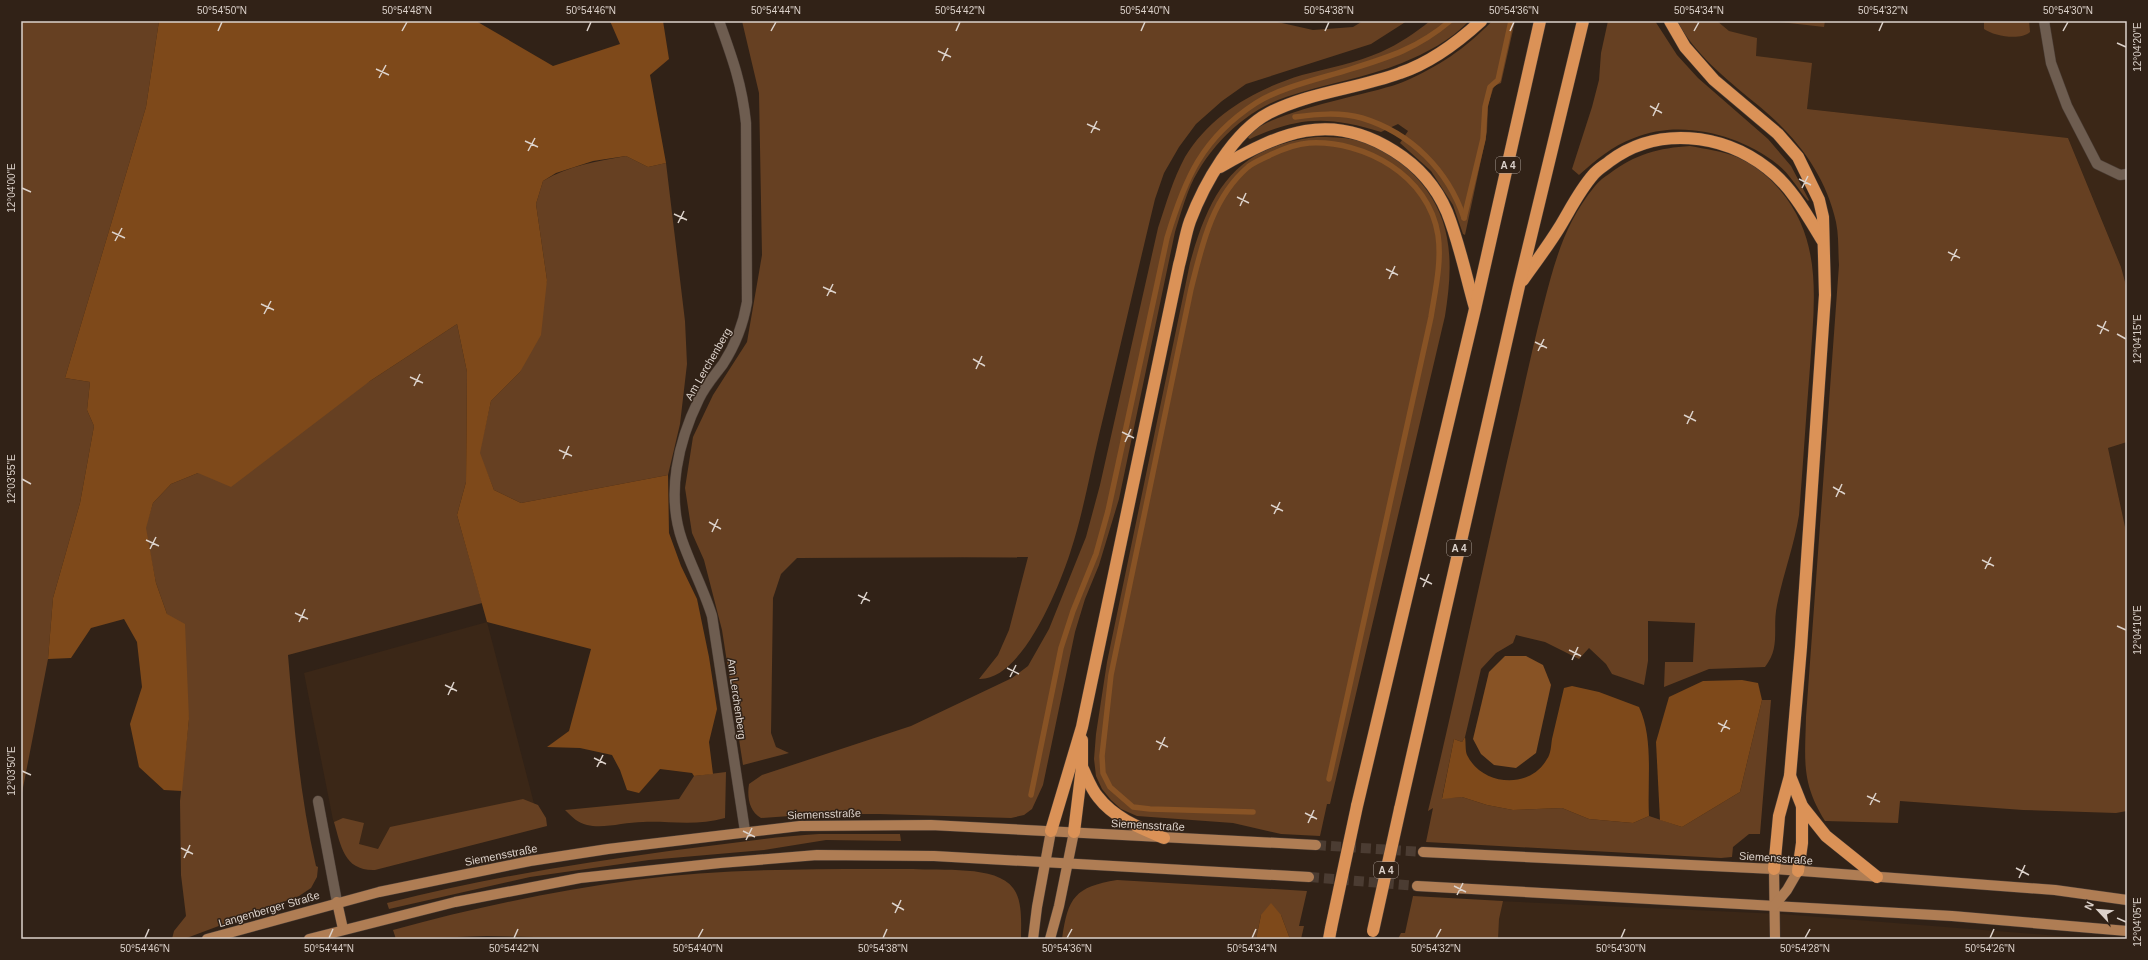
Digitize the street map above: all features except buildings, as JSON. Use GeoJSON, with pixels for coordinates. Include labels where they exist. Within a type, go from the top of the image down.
{"type":"FeatureCollection","features":[{"type":"Feature","properties":{"kind":"highway"},"geometry":{"type":"LineString","coordinates":[[1051,831],[1082,727],[1179,265],[1190,223],[1202,193],[1229,149],[1245,132],[1268,114],[1297,101],[1400,73],[1434,57],[1464,36],[1481,21]]}},
{"type":"Feature","properties":{"kind":"highway","name":"A 4"},"geometry":{"type":"LineString","coordinates":[[1330,934],[1357,806],[1475,309],[1540,21]]}},
{"type":"Feature","properties":{"kind":"highway","name":"A 4"},"geometry":{"type":"LineString","coordinates":[[1372,935],[1519,286],[1583,21]]}},
{"type":"Feature","properties":{"kind":"highway"},"geometry":{"type":"LineString","coordinates":[[1670,21],[1685,47],[1714,80],[1778,134],[1798,157],[1819,200],[1823,218],[1822,240],[1825,265],[1825,295],[1790,776],[1779,816],[1774,869]]}},
{"type":"Feature","properties":{"kind":"highway"},"geometry":{"type":"LineString","coordinates":[[1217,168],[1255,147],[1287,134],[1319,129],[1349,130],[1378,141],[1408,159],[1430,182],[1446,211],[1475,309]]}},
{"type":"Feature","properties":{"kind":"highway"},"geometry":{"type":"LineString","coordinates":[[1519,286],[1559,229],[1575,198],[1594,173],[1623,152],[1657,139],[1688,138],[1716,142],[1741,151],[1768,168],[1786,186],[1822,240]]}},
{"type":"Feature","properties":{"kind":"highway"},"geometry":{"type":"LineString","coordinates":[[1074,832],[1082,767],[1082,727]]}},
{"type":"Feature","properties":{"kind":"highway"},"geometry":{"type":"LineString","coordinates":[[1082,767],[1097,796],[1108,809],[1122,819],[1164,838]]}},
{"type":"Feature","properties":{"kind":"highway"},"geometry":{"type":"LineString","coordinates":[[1790,776],[1802,806],[1826,836],[1877,877]]}},
{"type":"Feature","properties":{"kind":"highway"},"geometry":{"type":"LineString","coordinates":[[1798,871],[1802,843],[1802,806]]}},
{"type":"Feature","properties":{"kind":"main road","name":"Siemensstraße"},"geometry":{"type":"LineString","coordinates":[[337,902],[530,861],[745,831],[800,826],[891,824],[1316,845]]}},
{"type":"Feature","properties":{"kind":"main road"},"geometry":{"type":"LineString","coordinates":[[1033,939],[1037,907],[1051,831]]}},
{"type":"Feature","properties":{"kind":"main road"},"geometry":{"type":"LineString","coordinates":[[1050,939],[1074,832]]}},
{"type":"Feature","properties":{"kind":"main road","name":"Siemensstraße"},"geometry":{"type":"LineString","coordinates":[[1423,852],[1774,869],[2055,890],[2127,900]]}},
{"type":"Feature","properties":{"kind":"main road"},"geometry":{"type":"LineString","coordinates":[[309,939],[344,934],[455,902],[580,878],[720,863],[817,855],[875,854],[1309,877]]}},
{"type":"Feature","properties":{"kind":"main road"},"geometry":{"type":"LineString","coordinates":[[1774,869],[1774,939]]}},
{"type":"Feature","properties":{"kind":"main road"},"geometry":{"type":"LineString","coordinates":[[1773,907],[1787,890],[1798,871]]}},
{"type":"Feature","properties":{"kind":"main road"},"geometry":{"type":"LineString","coordinates":[[1417,886],[1952,916],[2127,931]]}},
{"type":"Feature","properties":{"kind":"main road"},"geometry":{"type":"LineString","coordinates":[[337,902],[344,934]]}},
{"type":"Feature","properties":{"kind":"main road","name":"Langenberger Straße"},"geometry":{"type":"LineString","coordinates":[[207,939],[337,902]]}},
{"type":"Feature","properties":{"kind":"street","name":"Am Lerchenberg"},"geometry":{"type":"LineString","coordinates":[[719,21],[740,81],[744,100],[748,233],[747,302],[744,320],[734,345],[699,398],[687,430],[678,466],[674,502],[682,540],[706,596],[712,616],[745,831]]}},
{"type":"Feature","properties":{"kind":"street"},"geometry":{"type":"LineString","coordinates":[[2044,21],[2051,63],[2067,106],[2097,164],[2124,174]]}},
{"type":"Feature","properties":{"kind":"street"},"geometry":{"type":"LineString","coordinates":[[318,801],[337,902]]}},
{"type":"Feature","properties":{"kind":"shaded area"},"geometry":{"type":"Polygon","coordinates":[[[21,21],[159,21],[146,107],[65,378],[90,382],[87,410],[94,426],[80,503],[53,598],[48,659],[21,798],[21,21]]]}},
{"type":"Feature","properties":{"kind":"shaded area"},"geometry":{"type":"Polygon","coordinates":[[[159,21],[476,21],[553,66],[620,44],[610,21],[663,21],[669,59],[650,75],[666,163],[648,167],[626,156],[593,161],[556,173],[543,181],[536,204],[547,280],[541,335],[520,372],[491,401],[480,453],[494,490],[521,503],[668,475],[669,533],[681,566],[697,599],[709,657],[717,709],[709,742],[713,774],[694,776],[692,773],[660,769],[639,793],[627,790],[620,770],[612,755],[580,748],[547,747],[569,731],[591,649],[487,622],[457,515],[466,482],[467,372],[457,324],[370,381],[231,487],[198,473],[171,484],[153,503],[146,528],[156,583],[167,614],[185,624],[189,719],[182,791],[164,790],[139,767],[130,724],[142,687],[137,642],[124,619],[91,628],[71,658],[48,659],[53,598],[80,503],[94,426],[87,410],[90,382],[65,378],[146,107],[159,21]]]}},
{"type":"Feature","properties":{"kind":"shaded area"},"geometry":{"type":"Polygon","coordinates":[[[742,21],[1273,21],[1313,30],[1353,27],[1363,21],[1407,21],[1371,44],[1246,84],[1222,101],[1196,124],[1179,147],[1164,173],[1155,199],[1083,507],[1066,566],[1037,628],[1024,648],[1010,665],[995,675],[979,679],[998,655],[1009,630],[1028,557],[797,558],[781,574],[773,598],[771,733],[776,747],[789,753],[743,765],[722,630],[704,560],[692,533],[685,488],[693,437],[713,395],[747,342],[762,255],[759,93],[742,21]]]}},
{"type":"Feature","properties":{"kind":"shaded area"},"geometry":{"type":"Polygon","coordinates":[[[1430,21],[1469,21],[1462,28],[1438,45],[1402,63],[1374,73],[1315,88],[1270,103],[1240,122],[1227,134],[1204,162],[1195,177],[1186,197],[1175,232],[1119,499],[1099,565],[1085,599],[1075,632],[1043,785],[1032,809],[1024,815],[1011,818],[879,814],[818,814],[761,818],[757,815],[751,808],[748,794],[749,784],[762,775],[911,726],[1012,678],[1028,666],[1049,629],[1086,537],[1100,485],[1158,228],[1173,183],[1185,157],[1208,128],[1221,116],[1252,96],[1302,75],[1372,56],[1407,38],[1430,21]]]}},
{"type":"Feature","properties":{"kind":"shaded area"},"geometry":{"type":"Polygon","coordinates":[[[1492,21],[1515,21],[1501,83],[1494,86],[1488,105],[1487,132],[1465,235],[1463,234],[1453,205],[1431,171],[1400,143],[1408,131],[1398,124],[1381,132],[1346,123],[1330,121],[1300,122],[1268,131],[1250,139],[1248,138],[1256,129],[1272,120],[1318,105],[1389,87],[1416,76],[1461,49],[1492,21]]]}},
{"type":"Feature","properties":{"kind":"shaded area"},"geometry":{"type":"Polygon","coordinates":[[[1608,21],[1655,21],[1677,55],[1698,78],[1768,139],[1791,166],[1809,200],[1808,201],[1789,176],[1777,164],[1762,153],[1727,138],[1689,130],[1652,132],[1634,138],[1611,149],[1579,175],[1572,169],[1599,80],[1601,53],[1608,21]]]}},
{"type":"Feature","properties":{"kind":"shaded area"},"geometry":{"type":"Polygon","coordinates":[[[1677,21],[1717,21],[1729,31],[1757,38],[1756,56],[1812,63],[1807,109],[2068,138],[2121,267],[2127,289],[2127,442],[2108,448],[2127,536],[2127,811],[2116,813],[2023,810],[1900,801],[1898,823],[1825,821],[1817,807],[1808,783],[1805,746],[1839,265],[1836,222],[1824,187],[1816,170],[1806,155],[1782,127],[1711,65],[1684,33],[1677,21]]]}},
{"type":"Feature","properties":{"kind":"shaded area"},"geometry":{"type":"Polygon","coordinates":[[[1702,21],[2127,21],[2127,289],[2121,267],[2068,138],[1807,109],[1756,56],[1702,21]]]}},
{"type":"Feature","properties":{"kind":"shaded area"},"geometry":{"type":"Polygon","coordinates":[[[1771,21],[1825,21],[1824,27],[1771,21]]]}},
{"type":"Feature","properties":{"kind":"shaded area"},"geometry":{"type":"Polygon","coordinates":[[[1984,21],[2029,21],[2030,32],[2026,35],[2014,37],[1994,34],[1984,29],[1984,21]]]}},
{"type":"Feature","properties":{"kind":"shaded area"},"geometry":{"type":"Polygon","coordinates":[[[1317,137],[1351,139],[1372,146],[1388,154],[1415,176],[1427,190],[1443,221],[1449,248],[1450,267],[1445,316],[1330,804],[1327,804],[1320,836],[1281,834],[1233,823],[1137,816],[1121,809],[1102,789],[1096,776],[1094,759],[1096,734],[1107,662],[1190,263],[1207,214],[1218,193],[1231,176],[1246,162],[1266,150],[1289,142],[1317,137]]]}},
{"type":"Feature","properties":{"kind":"shaded area"},"geometry":{"type":"Polygon","coordinates":[[[1690,146],[1737,157],[1755,167],[1771,180],[1794,210],[1804,231],[1810,252],[1814,297],[1799,515],[1777,605],[1775,645],[1770,660],[1765,667],[1709,669],[1664,687],[1665,662],[1693,662],[1695,623],[1648,621],[1648,661],[1644,685],[1612,674],[1606,664],[1589,648],[1579,659],[1545,642],[1516,635],[1513,643],[1496,653],[1481,669],[1465,737],[1462,742],[1454,739],[1442,798],[1462,797],[1487,805],[1513,810],[1562,808],[1589,819],[1633,823],[1649,816],[1682,827],[1740,792],[1762,700],[1771,700],[1760,834],[1749,834],[1733,847],[1732,857],[1721,858],[1426,842],[1433,808],[1428,811],[1530,360],[1552,274],[1562,244],[1575,214],[1584,200],[1603,178],[1628,161],[1648,153],[1668,148],[1690,146]]]}},
{"type":"Feature","properties":{"kind":"shaded area"},"geometry":{"type":"Polygon","coordinates":[[[626,156],[648,167],[666,163],[685,321],[687,364],[680,424],[668,475],[521,503],[494,490],[479,453],[491,401],[520,372],[547,280],[536,204],[543,181],[562,171],[626,156]]]}},
{"type":"Feature","properties":{"kind":"shaded area"},"geometry":{"type":"Polygon","coordinates":[[[457,324],[467,372],[466,482],[457,515],[482,603],[288,655],[295,735],[310,840],[316,866],[318,867],[317,877],[311,888],[299,896],[184,939],[172,939],[174,931],[186,916],[181,875],[180,801],[189,719],[167,614],[156,583],[145,528],[153,503],[171,484],[198,473],[370,381],[457,324]]]}},
{"type":"Feature","properties":{"kind":"shaded area"},"geometry":{"type":"Polygon","coordinates":[[[2127,442],[2127,536],[2108,448],[2127,442]]]}},
{"type":"Feature","properties":{"kind":"shaded area"},"geometry":{"type":"Polygon","coordinates":[[[487,622],[538,819],[355,861],[333,820],[304,673],[487,622]]]}},
{"type":"Feature","properties":{"kind":"shaded area"},"geometry":{"type":"Polygon","coordinates":[[[1505,656],[1526,656],[1543,665],[1551,685],[1536,753],[1516,768],[1494,765],[1481,754],[1473,739],[1489,672],[1505,656]]]}},
{"type":"Feature","properties":{"kind":"shaded area"},"geometry":{"type":"Polygon","coordinates":[[[1742,680],[1758,683],[1762,700],[1740,792],[1682,827],[1660,820],[1656,742],[1669,697],[1703,681],[1742,680]]]}},
{"type":"Feature","properties":{"kind":"shaded area"},"geometry":{"type":"Polygon","coordinates":[[[1572,686],[1599,692],[1639,707],[1644,719],[1647,733],[1649,760],[1649,816],[1633,823],[1589,819],[1562,808],[1513,810],[1487,805],[1462,797],[1442,799],[1454,739],[1462,742],[1465,737],[1467,755],[1474,765],[1483,773],[1494,778],[1518,780],[1529,776],[1539,769],[1547,759],[1551,749],[1564,688],[1572,686]]]}},
{"type":"Feature","properties":{"kind":"shaded area"},"geometry":{"type":"Polygon","coordinates":[[[726,772],[725,818],[694,823],[636,822],[607,826],[594,826],[578,821],[565,810],[679,799],[694,776],[726,772]]]}},
{"type":"Feature","properties":{"kind":"shaded area"},"geometry":{"type":"Polygon","coordinates":[[[523,799],[538,805],[546,818],[547,826],[375,870],[365,869],[350,862],[342,848],[334,822],[343,818],[364,823],[359,844],[378,849],[390,827],[523,799]]]}},
{"type":"Feature","properties":{"kind":"shaded area"},"geometry":{"type":"Polygon","coordinates":[[[819,834],[900,834],[901,841],[826,840],[764,850],[649,860],[530,877],[389,909],[387,903],[492,879],[563,867],[725,844],[819,834]]]}},
{"type":"Feature","properties":{"kind":"shaded area"},"geometry":{"type":"Polygon","coordinates":[[[808,869],[913,869],[981,872],[1005,881],[1016,893],[1020,906],[1021,939],[640,939],[487,936],[396,939],[393,930],[453,914],[513,901],[574,889],[635,880],[739,871],[808,869]]]}},
{"type":"Feature","properties":{"kind":"shaded area"},"geometry":{"type":"Polygon","coordinates":[[[1117,880],[1307,891],[1299,926],[1304,926],[1301,939],[1290,939],[1281,915],[1261,915],[1256,939],[1062,939],[1067,913],[1076,896],[1092,886],[1117,880]]]}},
{"type":"Feature","properties":{"kind":"shaded area"},"geometry":{"type":"Polygon","coordinates":[[[1413,896],[1503,901],[1499,919],[1498,939],[1398,939],[1401,933],[1405,933],[1413,896]]]}},
{"type":"Feature","properties":{"kind":"shaded area"},"geometry":{"type":"Polygon","coordinates":[[[1452,899],[1781,914],[2097,939],[1442,939],[1452,899]]]}},
{"type":"Feature","properties":{"kind":"shaded area"},"geometry":{"type":"Polygon","coordinates":[[[1271,903],[1281,915],[1290,939],[1256,939],[1261,915],[1271,903]]]}},
{"type":"Feature","properties":{"kind":"waterway"},"geometry":{"type":"LineString","coordinates":[[1031,795],[1061,648],[1073,611],[1096,554],[1108,511],[1167,238],[1181,197],[1198,161],[1222,130],[1237,116],[1266,97],[1302,83],[1391,56],[1427,38],[1450,21]]}},
{"type":"Feature","properties":{"kind":"waterway"},"geometry":{"type":"LineString","coordinates":[[1464,218],[1483,139],[1485,107],[1490,87],[1498,80],[1511,21]]}},
{"type":"Feature","properties":{"kind":"waterway"},"geometry":{"type":"LineString","coordinates":[[1295,117],[1328,114],[1354,116],[1380,125],[1396,133],[1412,144],[1438,169],[1448,184],[1464,218]]}},
{"type":"Feature","properties":{"kind":"waterway"},"geometry":{"type":"LineString","coordinates":[[1253,812],[1150,809],[1133,807],[1110,787],[1103,773],[1102,756],[1111,675],[1191,289],[1204,239],[1225,193],[1248,167],[1292,146],[1309,143],[1330,144],[1352,148],[1372,155],[1391,166],[1408,179],[1422,195],[1432,214],[1438,235],[1439,245],[1438,276],[1431,317],[1329,779]]}},
{"type":"Feature","properties":{"kind":"tunnel"},"geometry":{"type":"LineString","coordinates":[[1316,845],[1423,852]]}},
{"type":"Feature","properties":{"kind":"tunnel"},"geometry":{"type":"LineString","coordinates":[[1309,877],[1417,886]]}}]}
